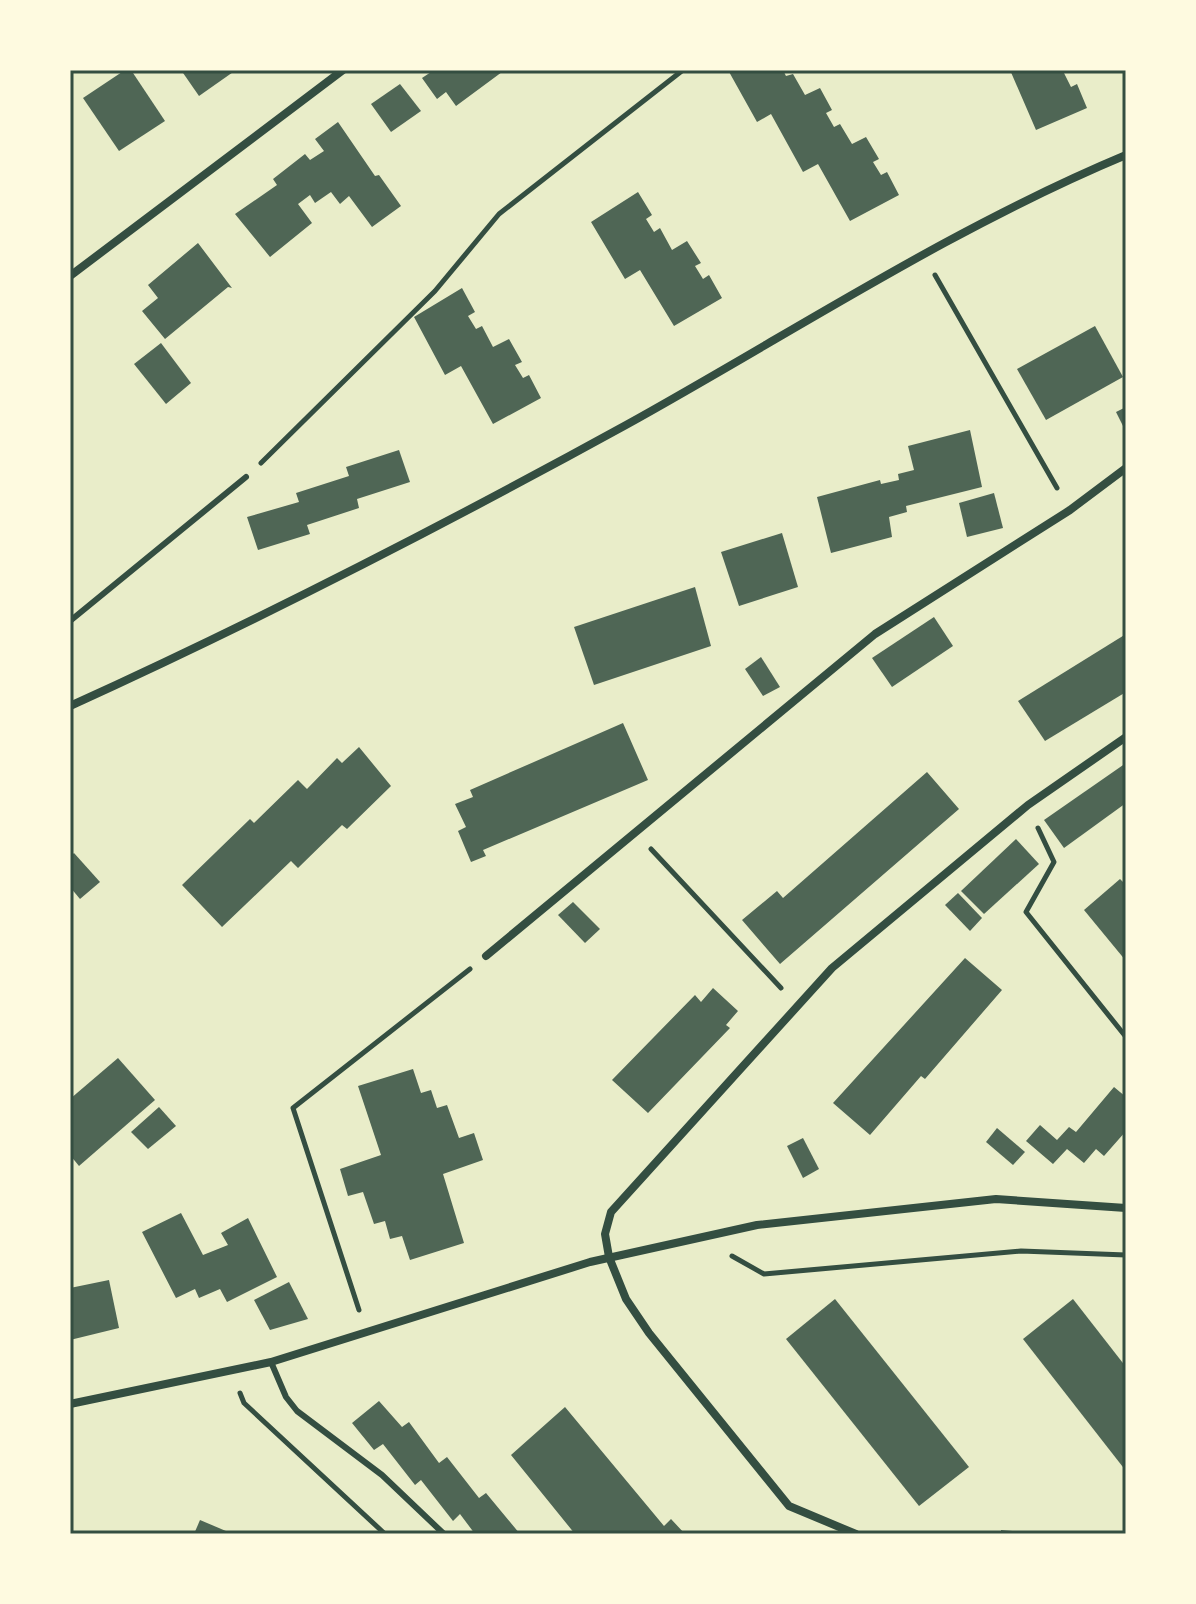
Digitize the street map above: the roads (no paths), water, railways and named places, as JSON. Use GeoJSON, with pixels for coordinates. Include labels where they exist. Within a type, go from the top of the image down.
{"type":"FeatureCollection","features":[{"type":"Feature","properties":{"kind":"street"},"geometry":{"type":"LineString","coordinates":[[70,276],[343,70]]}},
{"type":"Feature","properties":{"kind":"street"},"geometry":{"type":"LineString","coordinates":[[70,706],[210,642],[625,425],[923,254],[1126,155]]}},
{"type":"Feature","properties":{"kind":"street"},"geometry":{"type":"LineString","coordinates":[[486,956],[875,634],[1070,510],[1126,468]]}},
{"type":"Feature","properties":{"kind":"street"},"geometry":{"type":"LineString","coordinates":[[856,1534],[789,1506],[649,1333],[626,1299],[609,1257],[605,1234],[611,1212],[832,968],[1028,805],[1126,737]]}},
{"type":"Feature","properties":{"kind":"street"},"geometry":{"type":"LineString","coordinates":[[70,1404],[271,1362],[609,1257],[757,1225],[996,1199],[1126,1208]]}},
{"type":"Feature","properties":{"kind":"lane"},"geometry":{"type":"LineString","coordinates":[[70,621],[246,477]]}},
{"type":"Feature","properties":{"kind":"lane"},"geometry":{"type":"LineString","coordinates":[[271,1362],[286,1397],[297,1411],[382,1475],[444,1534]]}}]}
